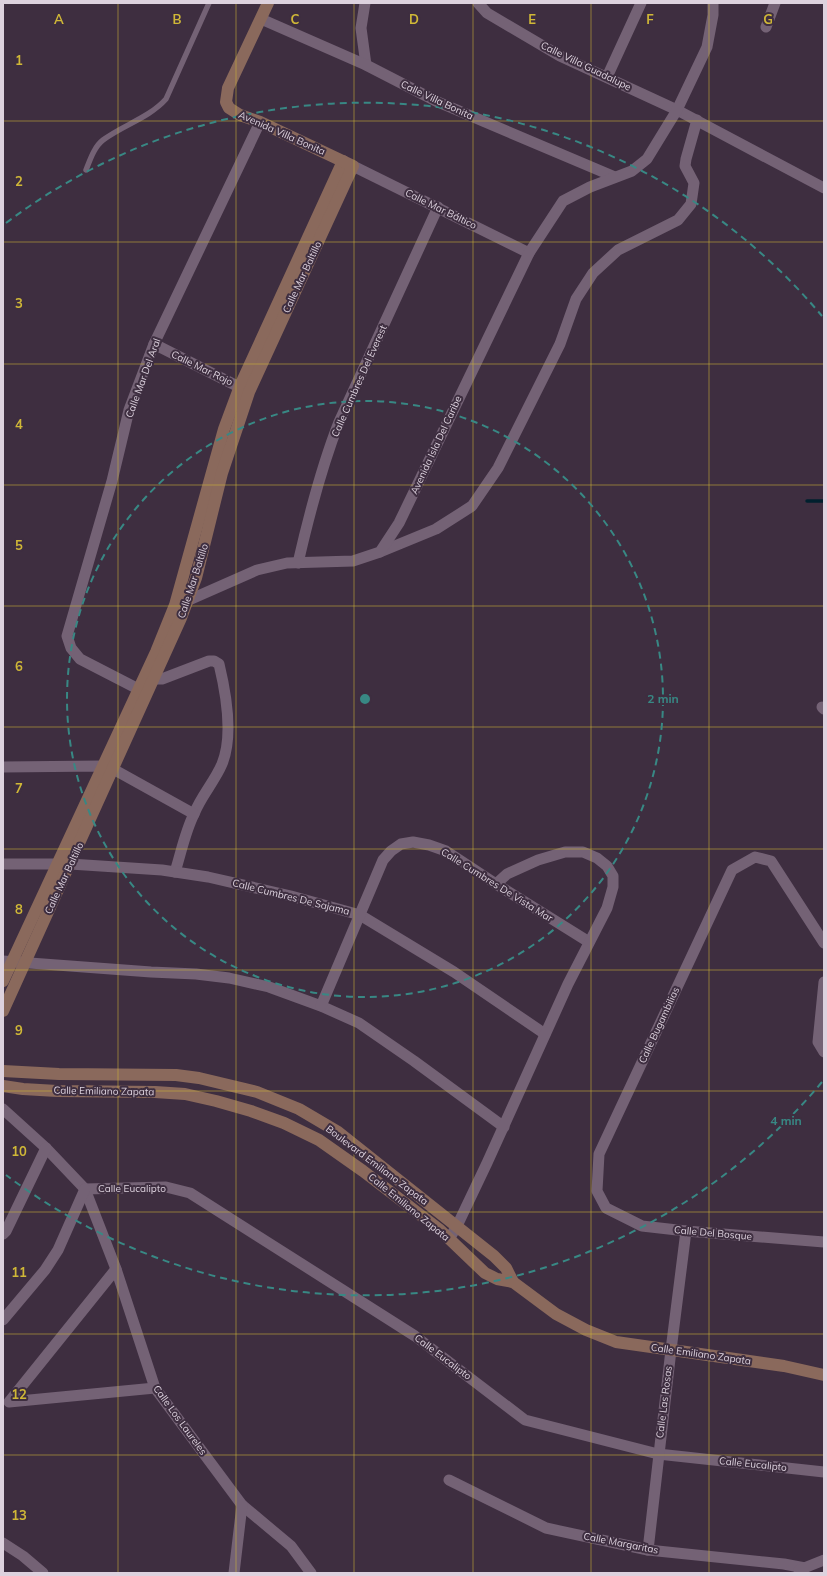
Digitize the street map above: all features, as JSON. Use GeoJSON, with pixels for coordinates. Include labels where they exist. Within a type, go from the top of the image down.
{"type":"FeatureCollection","features":[{"type":"Feature","properties":{"kind":"main road","name":"Avenida Villa Bonita"},"geometry":{"type":"LineString","coordinates":[[268,3],[228,88],[225,96],[226,102],[229,108],[240,115],[260,122],[348,164]]}},
{"type":"Feature","properties":{"kind":"main road","name":"Calle Mar Baltillo"},"geometry":{"type":"LineString","coordinates":[[3,1011],[70,864],[108,768],[150,677],[156,652],[183,599],[224,429],[348,164]]}},
{"type":"Feature","properties":{"kind":"main road","name":"Calle Mar Baltillo"},"geometry":{"type":"LineString","coordinates":[[3,981],[8,962],[56,865],[108,768]]}},
{"type":"Feature","properties":{"kind":"main road","name":"Boulevard Emiliano Zapata"},"geometry":{"type":"LineString","coordinates":[[3,1071],[59,1074],[176,1075],[199,1078],[257,1092],[299,1109],[338,1132],[457,1226],[494,1256],[506,1268],[513,1282]]}},
{"type":"Feature","properties":{"kind":"main road","name":"Calle Emiliano Zapata"},"geometry":{"type":"LineString","coordinates":[[3,1086],[56,1091],[155,1092],[185,1094],[252,1111],[284,1123],[319,1140],[363,1171],[440,1230],[485,1273],[497,1279],[513,1282],[556,1314],[586,1330],[616,1342],[784,1366],[824,1375]]}},
{"type":"Feature","properties":{"kind":"street"},"geometry":{"type":"LineString","coordinates":[[365,3],[361,28],[366,65]]}},
{"type":"Feature","properties":{"kind":"street","name":"Calle Villa Guadalupe"},"geometry":{"type":"LineString","coordinates":[[478,3],[487,13],[554,52],[697,120],[824,188]]}},
{"type":"Feature","properties":{"kind":"street"},"geometry":{"type":"LineString","coordinates":[[607,77],[641,3]]}},
{"type":"Feature","properties":{"kind":"street","name":"Avenida Isla Del Caribe"},"geometry":{"type":"LineString","coordinates":[[380,552],[399,523],[529,253],[563,201],[572,195],[632,171],[647,159],[677,110],[706,47],[713,15],[713,3]]}},
{"type":"Feature","properties":{"kind":"street"},"geometry":{"type":"LineString","coordinates":[[766,27],[775,3]]}},
{"type":"Feature","properties":{"kind":"street","name":"Calle Villa Bonita"},"geometry":{"type":"LineString","coordinates":[[261,19],[366,65],[438,102],[615,177]]}},
{"type":"Feature","properties":{"kind":"street"},"geometry":{"type":"LineString","coordinates":[[183,599],[257,570],[287,563],[353,561],[380,552],[436,529],[472,506],[498,468],[560,344],[576,299],[593,273],[618,250],[678,220],[691,204],[694,182],[685,166],[697,120]]}},
{"type":"Feature","properties":{"kind":"street","name":"Calle Mar Del Aral"},"geometry":{"type":"LineString","coordinates":[[143,691],[80,659],[71,648],[67,636],[112,481],[129,410],[154,344],[260,122]]}},
{"type":"Feature","properties":{"kind":"street","name":"Calle Mar Báltico"},"geometry":{"type":"LineString","coordinates":[[348,164],[529,253]]}},
{"type":"Feature","properties":{"kind":"street","name":"Calle Cumbres Del Everest"},"geometry":{"type":"LineString","coordinates":[[298,562],[314,495],[327,453],[339,422],[438,207]]}},
{"type":"Feature","properties":{"kind":"street","name":"Calle Mar Rojo"},"geometry":{"type":"LineString","coordinates":[[154,344],[244,389]]}},
{"type":"Feature","properties":{"kind":"street"},"geometry":{"type":"LineString","coordinates":[[150,677],[162,679],[171,677],[209,661],[214,661],[219,664],[225,691],[227,734],[226,751],[222,764],[194,814],[175,872]]}},
{"type":"Feature","properties":{"kind":"street"},"geometry":{"type":"LineString","coordinates":[[3,767],[108,768],[194,814]]}},
{"type":"Feature","properties":{"kind":"street","name":"Calle Cumbres De Vista Mar"},"geometry":{"type":"LineString","coordinates":[[360,915],[383,860],[391,851],[401,844],[413,842],[446,850],[496,884],[589,942]]}},
{"type":"Feature","properties":{"kind":"street"},"geometry":{"type":"LineString","coordinates":[[449,1239],[457,1226],[504,1127],[568,984],[607,908],[613,887],[613,876],[607,866],[598,858],[583,852],[565,852],[538,860],[507,874],[496,884]]}},
{"type":"Feature","properties":{"kind":"street","name":"Calle Bugambilias"},"geometry":{"type":"LineString","coordinates":[[606,1208],[597,1191],[599,1154],[732,870],[755,857],[772,862],[824,943]]}},
{"type":"Feature","properties":{"kind":"street","name":"Calle Cumbres De Sajama"},"geometry":{"type":"LineString","coordinates":[[3,864],[70,864],[162,870],[208,877],[291,896],[360,915],[454,972],[546,1034]]}},
{"type":"Feature","properties":{"kind":"street"},"geometry":{"type":"LineString","coordinates":[[321,1006],[360,915]]}},
{"type":"Feature","properties":{"kind":"street"},"geometry":{"type":"LineString","coordinates":[[8,962],[196,974],[229,978],[269,987],[321,1006],[359,1023],[504,1127]]}},
{"type":"Feature","properties":{"kind":"street"},"geometry":{"type":"LineString","coordinates":[[824,982],[818,1042],[824,1052]]}},
{"type":"Feature","properties":{"kind":"street"},"geometry":{"type":"LineString","coordinates":[[3,1109],[46,1148],[85,1189],[58,1250],[45,1270],[3,1320]]}},
{"type":"Feature","properties":{"kind":"street"},"geometry":{"type":"LineString","coordinates":[[3,1234],[46,1148]]}},
{"type":"Feature","properties":{"kind":"street","name":"Calle Eucalipto"},"geometry":{"type":"LineString","coordinates":[[85,1189],[166,1187],[190,1194],[415,1336],[525,1420],[658,1454],[824,1472]]}},
{"type":"Feature","properties":{"kind":"street","name":"Calle Los Laureles"},"geometry":{"type":"LineString","coordinates":[[85,1189],[116,1269],[155,1388],[242,1505],[291,1546],[311,1573]]}},
{"type":"Feature","properties":{"kind":"street","name":"Calle Del Bosque"},"geometry":{"type":"LineString","coordinates":[[606,1208],[642,1226],[824,1242]]}},
{"type":"Feature","properties":{"kind":"street","name":"Calle Las Rosas"},"geometry":{"type":"LineString","coordinates":[[648,1550],[670,1350],[686,1231]]}},
{"type":"Feature","properties":{"kind":"street"},"geometry":{"type":"LineString","coordinates":[[6,1402],[116,1269]]}},
{"type":"Feature","properties":{"kind":"street"},"geometry":{"type":"LineString","coordinates":[[6,1402],[155,1388]]}},
{"type":"Feature","properties":{"kind":"street","name":"Calle Margaritas"},"geometry":{"type":"LineString","coordinates":[[448,1480],[546,1528],[648,1550],[784,1564],[805,1568]]}},
{"type":"Feature","properties":{"kind":"street"},"geometry":{"type":"LineString","coordinates":[[234,1573],[242,1505]]}},
{"type":"Feature","properties":{"kind":"street"},"geometry":{"type":"LineString","coordinates":[[3,1542],[43,1573]]}},
{"type":"Feature","properties":{"kind":"street"},"geometry":{"type":"LineString","coordinates":[[793,1573],[824,1560]]}},
{"type":"Feature","properties":{"kind":"lane"},"geometry":{"type":"LineString","coordinates":[[86,170],[94,151],[102,141],[158,108],[166,99],[209,3]]}},
{"type":"Feature","properties":{"kind":"waterway"},"geometry":{"type":"LineString","coordinates":[[807,501],[824,501]]}}]}
